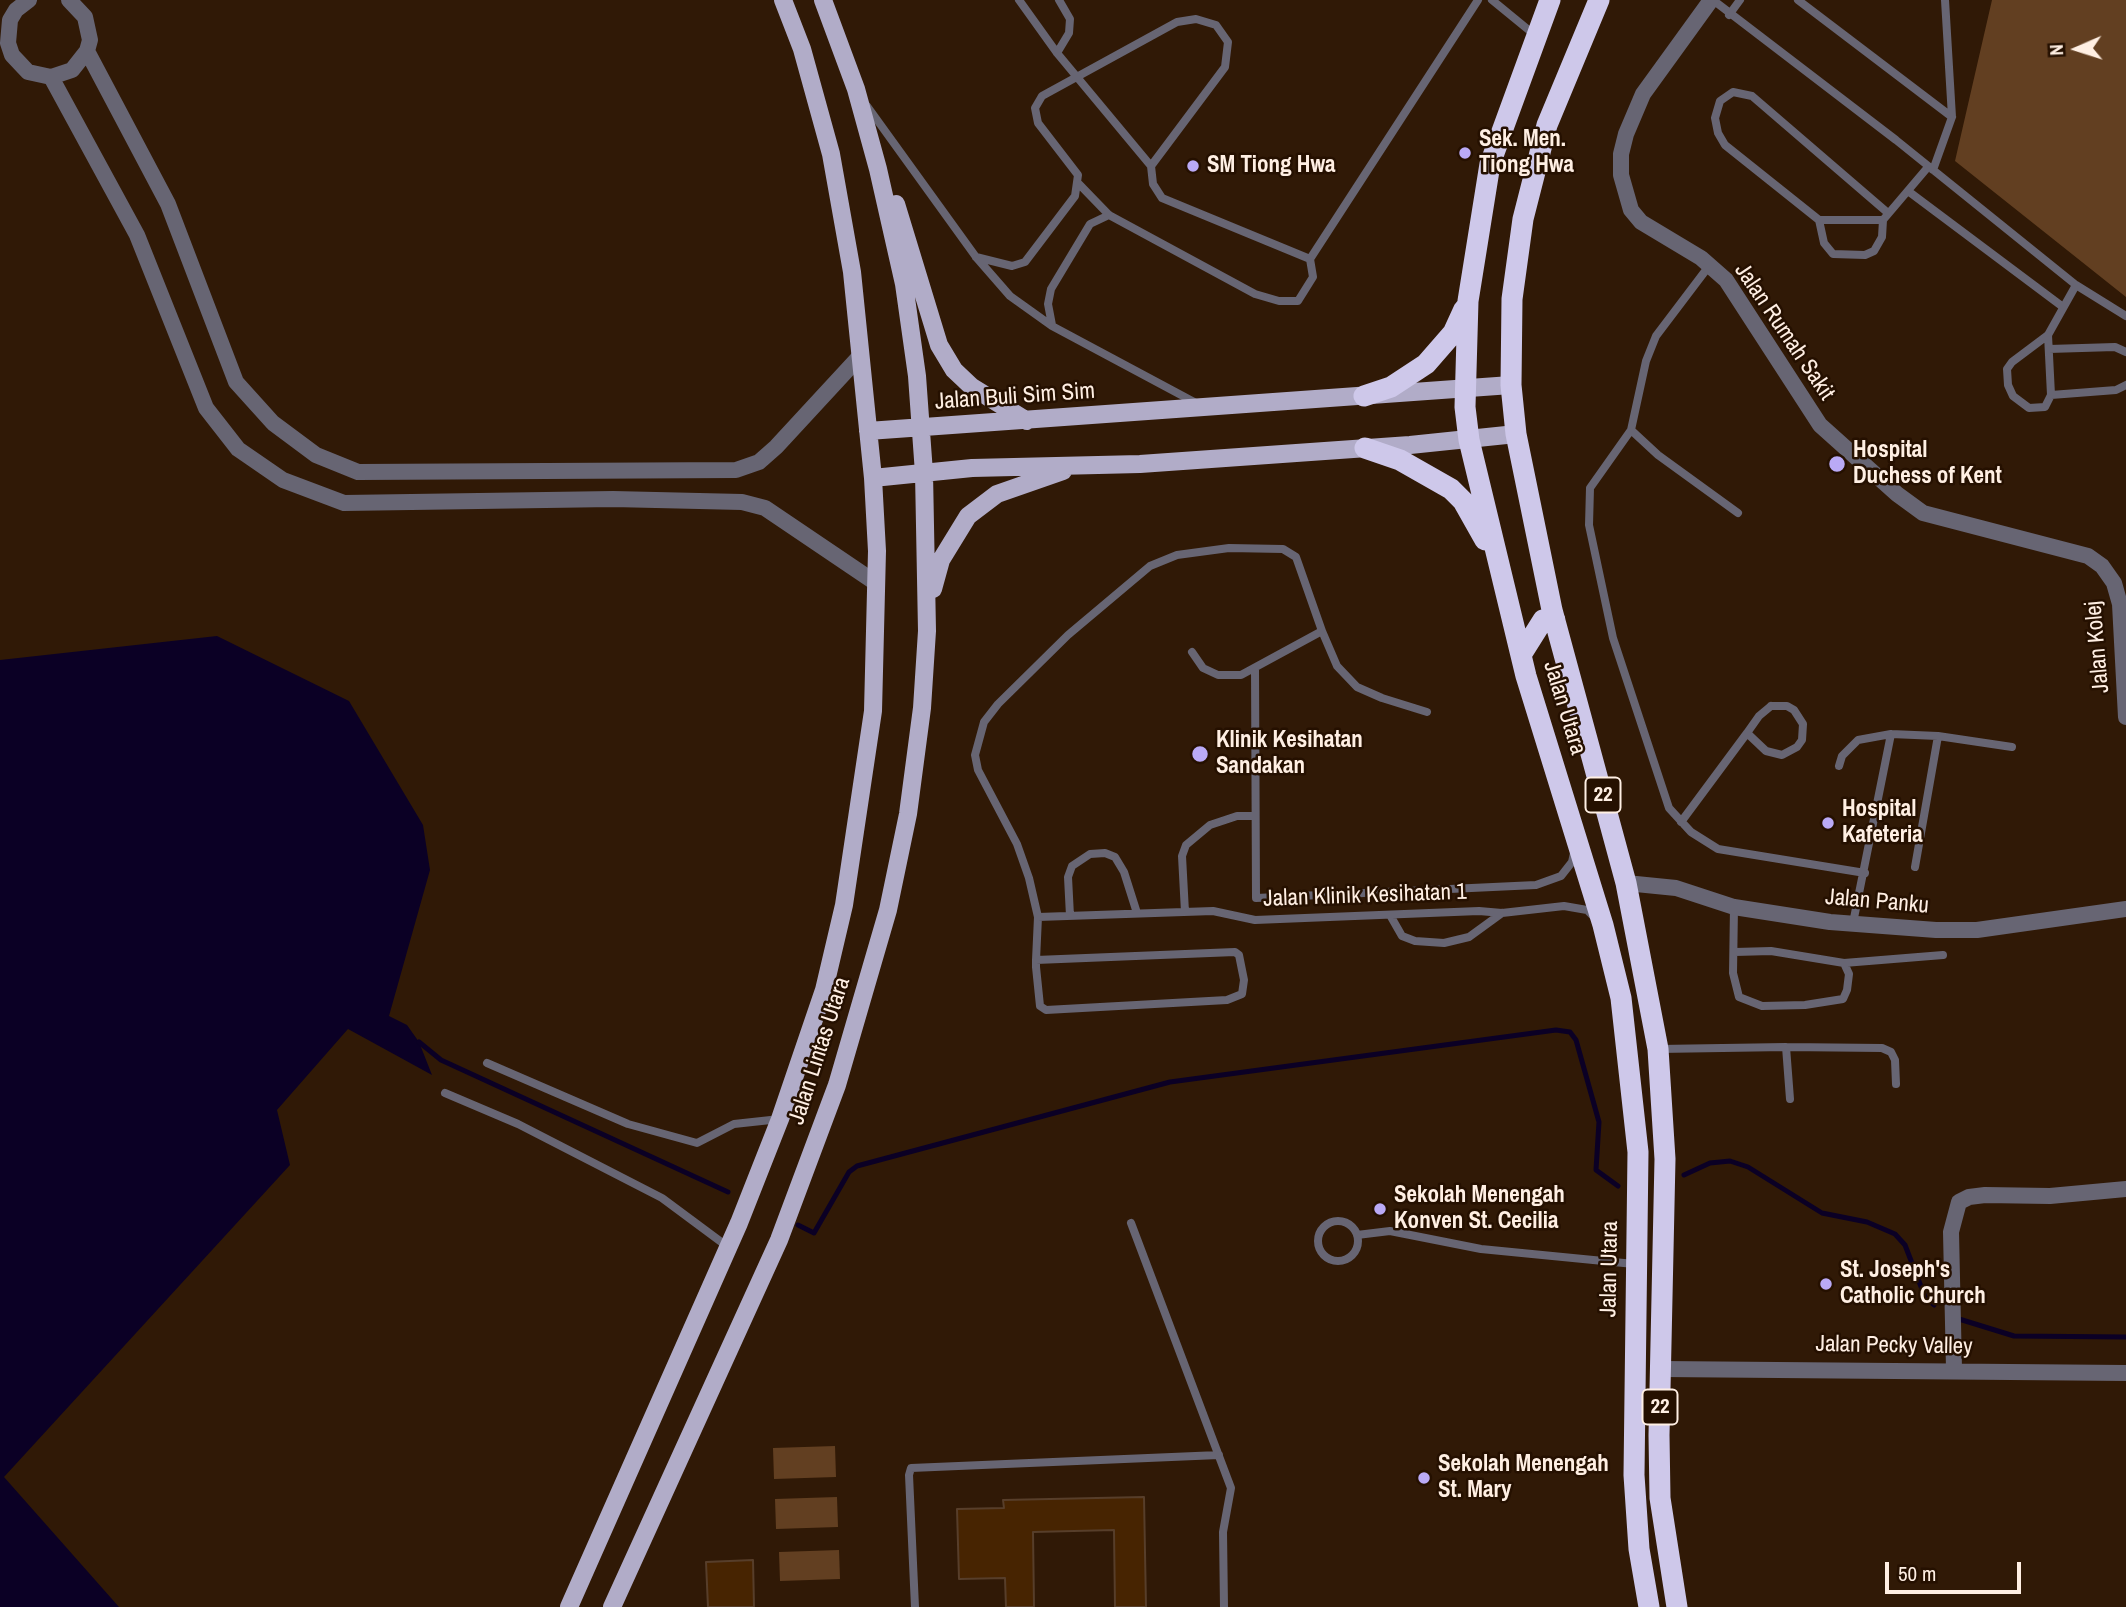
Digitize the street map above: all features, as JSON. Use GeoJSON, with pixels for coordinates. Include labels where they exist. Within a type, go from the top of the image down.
{"type":"FeatureCollection","features":[{"type":"Feature","properties":{"kind":"highway","name":"Jalan Utara"},"geometry":{"type":"LineString","coordinates":[[1550,0],[1490,164],[1468,301],[1464,388],[1469,440],[1521,655],[1603,925],[1621,998],[1638,1152],[1635,1495],[1639,1549],[1649,1607]]}},
{"type":"Feature","properties":{"kind":"highway","name":"Jalan Utara"},"geometry":{"type":"LineString","coordinates":[[1599,0],[1547,125],[1523,219],[1512,299],[1511,385],[1516,434],[1555,620],[1626,883],[1658,1049],[1665,1159],[1660,1498],[1678,1607]]}},
{"type":"Feature","properties":{"kind":"highway"},"geometry":{"type":"LineString","coordinates":[[1364,396],[1391,387],[1426,364],[1453,333],[1468,301]]}},
{"type":"Feature","properties":{"kind":"highway"},"geometry":{"type":"LineString","coordinates":[[1365,448],[1399,460],[1451,489],[1474,519],[1500,570]]}},
{"type":"Feature","properties":{"kind":"highway"},"geometry":{"type":"LineString","coordinates":[[1521,655],[1543,620],[1555,620]]}},
{"type":"Feature","properties":{"kind":"main road"},"geometry":{"type":"LineString","coordinates":[[783,0],[802,49],[831,154],[852,272],[873,478],[1365,448],[1516,434]]}},
{"type":"Feature","properties":{"kind":"main road","name":"Jalan Buli Sim Sim"},"geometry":{"type":"LineString","coordinates":[[822,0],[856,89],[878,169],[910,320],[921,428],[1511,385]]}},
{"type":"Feature","properties":{"kind":"main road"},"geometry":{"type":"LineString","coordinates":[[878,169],[897,206],[939,345],[954,370],[972,387],[1027,421]]}},
{"type":"Feature","properties":{"kind":"main road"},"geometry":{"type":"LineString","coordinates":[[868,431],[921,428]]}},
{"type":"Feature","properties":{"kind":"main road","name":"Jalan Lintas Utara"},"geometry":{"type":"LineString","coordinates":[[612,1607],[779,1240],[837,1085],[888,910],[908,814],[922,708],[927,631],[921,428]]}},
{"type":"Feature","properties":{"kind":"main road"},"geometry":{"type":"LineString","coordinates":[[927,631],[930,596],[941,560],[968,516],[996,494],[1080,466]]}},
{"type":"Feature","properties":{"kind":"main road","name":"Jalan Lintas Utara"},"geometry":{"type":"LineString","coordinates":[[569,1607],[739,1223],[780,1119],[824,990],[844,905],[873,711],[876,583],[873,478]]}},
{"type":"Feature","properties":{"kind":"street","name":"Jalan Rumah Sakit"},"geometry":{"type":"LineString","coordinates":[[1712,0],[1643,94],[1626,134],[1621,154],[1621,175],[1631,209],[1642,222],[1709,265],[1726,280],[1820,425],[1897,494],[1923,513],[2088,556],[2110,574]]}},
{"type":"Feature","properties":{"kind":"street"},"geometry":{"type":"LineString","coordinates":[[26,1],[10,20],[4,44],[28,72],[51,77],[72,70],[87,51]]}},
{"type":"Feature","properties":{"kind":"street"},"geometry":{"type":"LineString","coordinates":[[74,2],[89,28],[87,51],[167,204],[236,382],[273,423],[326,460],[358,472],[736,470],[759,462],[776,447],[861,355]]}},
{"type":"Feature","properties":{"kind":"street"},"geometry":{"type":"LineString","coordinates":[[51,77],[137,235],[206,408],[238,449],[283,480],[344,503],[612,499],[742,502],[765,508],[876,583]]}},
{"type":"Feature","properties":{"kind":"street","name":"Jalan Kolej"},"geometry":{"type":"LineString","coordinates":[[2110,574],[2120,604],[2124,636],[2126,717]]}},
{"type":"Feature","properties":{"kind":"street","name":"Jalan Panku"},"geometry":{"type":"LineString","coordinates":[[1626,883],[1676,888],[1734,906],[1853,923],[1977,930],[2126,909]]}},
{"type":"Feature","properties":{"kind":"street"},"geometry":{"type":"LineString","coordinates":[[1954,1369],[1951,1232],[1959,1202],[1969,1197],[1985,1195],[2050,1196],[2126,1189]]}},
{"type":"Feature","properties":{"kind":"street","name":"Jalan Pecky Valley"},"geometry":{"type":"LineString","coordinates":[[1662,1368],[1954,1369],[2126,1373]]}},
{"type":"Feature","properties":{"kind":"lane"},"geometry":{"type":"LineString","coordinates":[[1019,0],[1057,53],[1151,166],[1153,184],[1162,198],[1310,259]]}},
{"type":"Feature","properties":{"kind":"lane"},"geometry":{"type":"LineString","coordinates":[[1057,53],[1069,33],[1070,19],[1059,0]]}},
{"type":"Feature","properties":{"kind":"lane"},"geometry":{"type":"LineString","coordinates":[[1079,184],[1109,215],[1255,295],[1279,301],[1298,301],[1312,277],[1310,259],[1478,0]]}},
{"type":"Feature","properties":{"kind":"lane"},"geometry":{"type":"LineString","coordinates":[[1492,0],[1536,36]]}},
{"type":"Feature","properties":{"kind":"lane"},"geometry":{"type":"LineString","coordinates":[[1712,0],[2076,285],[2126,316]]}},
{"type":"Feature","properties":{"kind":"lane"},"geometry":{"type":"LineString","coordinates":[[1729,15],[1740,0]]}},
{"type":"Feature","properties":{"kind":"lane"},"geometry":{"type":"LineString","coordinates":[[1798,0],[1952,117]]}},
{"type":"Feature","properties":{"kind":"lane"},"geometry":{"type":"LineString","coordinates":[[1886,216],[1752,96],[1733,92],[1724,96],[1715,118],[1718,134],[1725,145],[1819,220],[1824,243],[1833,254],[1852,256],[1874,251],[1882,237],[1886,216],[1930,169],[1952,117],[1945,0]]}},
{"type":"Feature","properties":{"kind":"lane"},"geometry":{"type":"LineString","coordinates":[[976,257],[1012,266],[1025,262],[1075,196],[1079,184],[1078,174],[1038,123],[1035,108],[1042,96],[1077,74],[1177,22],[1196,19],[1216,25],[1228,42],[1225,67],[1151,166]]}},
{"type":"Feature","properties":{"kind":"lane"},"geometry":{"type":"LineString","coordinates":[[856,89],[976,257],[1010,296],[1052,326],[1204,407]]}},
{"type":"Feature","properties":{"kind":"lane"},"geometry":{"type":"LineString","coordinates":[[1908,191],[2063,307]]}},
{"type":"Feature","properties":{"kind":"lane"},"geometry":{"type":"LineString","coordinates":[[1052,326],[1048,304],[1051,289],[1090,224],[1109,215]]}},
{"type":"Feature","properties":{"kind":"lane"},"geometry":{"type":"LineString","coordinates":[[1819,220],[1886,216]]}},
{"type":"Feature","properties":{"kind":"lane"},"geometry":{"type":"LineString","coordinates":[[1709,265],[1656,336],[1646,361],[1631,430],[1590,488],[1589,525],[1613,638],[1669,808],[1691,832],[1718,849],[1866,873]]}},
{"type":"Feature","properties":{"kind":"lane"},"geometry":{"type":"LineString","coordinates":[[2048,335],[2051,395],[2045,407],[2029,408],[2012,396],[2007,385],[2007,369],[2012,362],[2048,335],[2076,285]]}},
{"type":"Feature","properties":{"kind":"lane"},"geometry":{"type":"LineString","coordinates":[[2049,349],[2115,346],[2126,352]]}},
{"type":"Feature","properties":{"kind":"lane"},"geometry":{"type":"LineString","coordinates":[[2051,395],[2116,390],[2126,385]]}},
{"type":"Feature","properties":{"kind":"lane"},"geometry":{"type":"LineString","coordinates":[[1631,430],[1658,455],[1738,513]]}},
{"type":"Feature","properties":{"kind":"lane"},"geometry":{"type":"LineString","coordinates":[[1036,960],[1235,952],[1239,955],[1244,990],[1239,996],[1227,1000],[1046,1010],[1040,1006],[1036,960],[1038,917],[1017,845],[978,771],[975,755],[984,722],[998,704],[1068,635],[1150,566],[1177,555],[1229,548],[1273,548],[1290,552],[1296,557],[1337,666],[1352,682],[1382,698],[1427,712]]}},
{"type":"Feature","properties":{"kind":"lane"},"geometry":{"type":"LineString","coordinates":[[1192,652],[1203,668],[1218,675],[1241,675],[1322,631]]}},
{"type":"Feature","properties":{"kind":"lane"},"geometry":{"type":"LineString","coordinates":[[1255,668],[1256,898],[1536,885],[1561,876],[1572,862],[1577,841]]}},
{"type":"Feature","properties":{"kind":"lane"},"geometry":{"type":"LineString","coordinates":[[1681,822],[1759,716],[1772,706],[1787,706],[1794,710],[1803,724],[1802,740],[1797,747],[1782,755],[1766,751],[1747,733]]}},
{"type":"Feature","properties":{"kind":"lane"},"geometry":{"type":"LineString","coordinates":[[1853,923],[1866,873],[1891,734]]}},
{"type":"Feature","properties":{"kind":"lane"},"geometry":{"type":"LineString","coordinates":[[1839,766],[1842,756],[1858,740],[1891,734],[1938,736],[2012,747]]}},
{"type":"Feature","properties":{"kind":"lane"},"geometry":{"type":"LineString","coordinates":[[1915,867],[1938,736]]}},
{"type":"Feature","properties":{"kind":"lane"},"geometry":{"type":"LineString","coordinates":[[1185,912],[1182,856],[1186,845],[1210,825],[1237,816],[1254,816]]}},
{"type":"Feature","properties":{"kind":"lane"},"geometry":{"type":"LineString","coordinates":[[1070,916],[1068,877],[1072,866],[1090,854],[1105,853],[1115,858],[1124,872],[1137,913]]}},
{"type":"Feature","properties":{"kind":"lane","name":"Jalan Klinik Kesihatan 1"},"geometry":{"type":"LineString","coordinates":[[1038,917],[1213,911],[1255,920],[1502,913],[1551,906],[1587,910],[1603,925]]}},
{"type":"Feature","properties":{"kind":"lane"},"geometry":{"type":"LineString","coordinates":[[1734,906],[1733,973],[1739,997],[1762,1006],[1805,1005],[1843,999],[1849,974],[1844,963]]}},
{"type":"Feature","properties":{"kind":"lane"},"geometry":{"type":"LineString","coordinates":[[1390,915],[1402,936],[1415,941],[1444,943],[1469,937],[1502,913]]}},
{"type":"Feature","properties":{"kind":"lane"},"geometry":{"type":"LineString","coordinates":[[1735,952],[1771,951],[1844,963],[1943,955]]}},
{"type":"Feature","properties":{"kind":"lane"},"geometry":{"type":"LineString","coordinates":[[1786,1047],[1790,1099]]}},
{"type":"Feature","properties":{"kind":"lane"},"geometry":{"type":"LineString","coordinates":[[1658,1049],[1882,1048],[1891,1052],[1895,1060],[1896,1084]]}},
{"type":"Feature","properties":{"kind":"lane"},"geometry":{"type":"LineString","coordinates":[[487,1063],[628,1124],[696,1143],[734,1124],[780,1119]]}},
{"type":"Feature","properties":{"kind":"lane"},"geometry":{"type":"LineString","coordinates":[[445,1093],[518,1124],[662,1198],[728,1247]]}},
{"type":"Feature","properties":{"kind":"lane"},"geometry":{"type":"LineString","coordinates":[[1331,1222],[1350,1225],[1357,1235],[1356,1248],[1348,1258],[1328,1259],[1319,1248],[1321,1230],[1331,1222]]}},
{"type":"Feature","properties":{"kind":"lane"},"geometry":{"type":"LineString","coordinates":[[1131,1223],[1219,1455],[1231,1496],[1223,1532],[1224,1607]]}},
{"type":"Feature","properties":{"kind":"lane"},"geometry":{"type":"LineString","coordinates":[[1357,1235],[1390,1231],[1481,1248],[1637,1265]]}},
{"type":"Feature","properties":{"kind":"lane"},"geometry":{"type":"LineString","coordinates":[[915,1607],[909,1475],[911,1468],[1219,1455]]}},
{"type":"Feature","properties":{"kind":"shaded area"},"geometry":{"type":"Polygon","coordinates":[[[1992,0],[2126,0],[2126,297],[1955,161],[1992,0]]]}},
{"type":"Feature","properties":{"kind":"shaded area"},"geometry":{"type":"Polygon","coordinates":[[[217,636],[349,701],[423,825],[430,870],[389,1016],[407,1025],[419,1042],[432,1075],[348,1029],[277,1110],[290,1165],[4,1477],[119,1607],[0,1607],[0,660],[217,636]]]}},
{"type":"Feature","properties":{"kind":"shaded area"},"geometry":{"type":"Polygon","coordinates":[[[835,1446],[836,1477],[774,1479],[773,1448],[835,1446]]]}},
{"type":"Feature","properties":{"kind":"shaded area"},"geometry":{"type":"Polygon","coordinates":[[[837,1497],[838,1527],[776,1529],[775,1499],[837,1497]]]}},
{"type":"Feature","properties":{"kind":"shaded area"},"geometry":{"type":"Polygon","coordinates":[[[839,1550],[840,1579],[780,1581],[779,1552],[839,1550]]]}},
{"type":"Feature","properties":{"kind":"building"},"geometry":{"type":"Polygon","coordinates":[[[1144,1497],[1146,1607],[1115,1607],[1114,1530],[1033,1532],[1034,1607],[1006,1607],[1005,1578],[959,1579],[957,1509],[1004,1508],[1003,1500],[1144,1497]]]}},
{"type":"Feature","properties":{"kind":"building"},"geometry":{"type":"Polygon","coordinates":[[[753,1560],[754,1607],[708,1607],[706,1562],[753,1560]]]}},
{"type":"Feature","properties":{"kind":"waterway"},"geometry":{"type":"LineString","coordinates":[[798,1225],[814,1233],[849,1172],[857,1166],[1170,1082],[1556,1030],[1570,1032],[1576,1040],[1599,1122],[1596,1170],[1618,1186]]}},
{"type":"Feature","properties":{"kind":"waterway"},"geometry":{"type":"LineString","coordinates":[[419,1042],[441,1060],[728,1192]]}},
{"type":"Feature","properties":{"kind":"waterway"},"geometry":{"type":"LineString","coordinates":[[1684,1175],[1710,1163],[1730,1161],[1748,1167],[1822,1213],[1867,1222],[1895,1234],[1905,1245],[1925,1297],[1934,1305]]}},
{"type":"Feature","properties":{"kind":"waterway"},"geometry":{"type":"LineString","coordinates":[[1959,1319],[2014,1336],[2126,1337]]}},
{"type":"Feature","properties":{"kind":"place","name":"Sek. Men. Tiong Hwa"},"geometry":{"type":"Point","coordinates":[1465,153]}},
{"type":"Feature","properties":{"kind":"place","name":"SM Tiong Hwa"},"geometry":{"type":"Point","coordinates":[1193,166]}},
{"type":"Feature","properties":{"kind":"place","name":"Hospital Duchess of Kent"},"geometry":{"type":"Point","coordinates":[1837,464]}},
{"type":"Feature","properties":{"kind":"place","name":"Klinik Kesihatan Sandakan"},"geometry":{"type":"Point","coordinates":[1200,754]}},
{"type":"Feature","properties":{"kind":"place","name":"Hospital Kafeteria"},"geometry":{"type":"Point","coordinates":[1828,823]}},
{"type":"Feature","properties":{"kind":"place","name":"Sekolah Menengah Konven St. Cecilia"},"geometry":{"type":"Point","coordinates":[1380,1209]}},
{"type":"Feature","properties":{"kind":"place","name":"St. Joseph's Catholic Church"},"geometry":{"type":"Point","coordinates":[1826,1284]}},
{"type":"Feature","properties":{"kind":"place","name":"Sekolah Menengah St. Mary"},"geometry":{"type":"Point","coordinates":[1424,1478]}}]}
